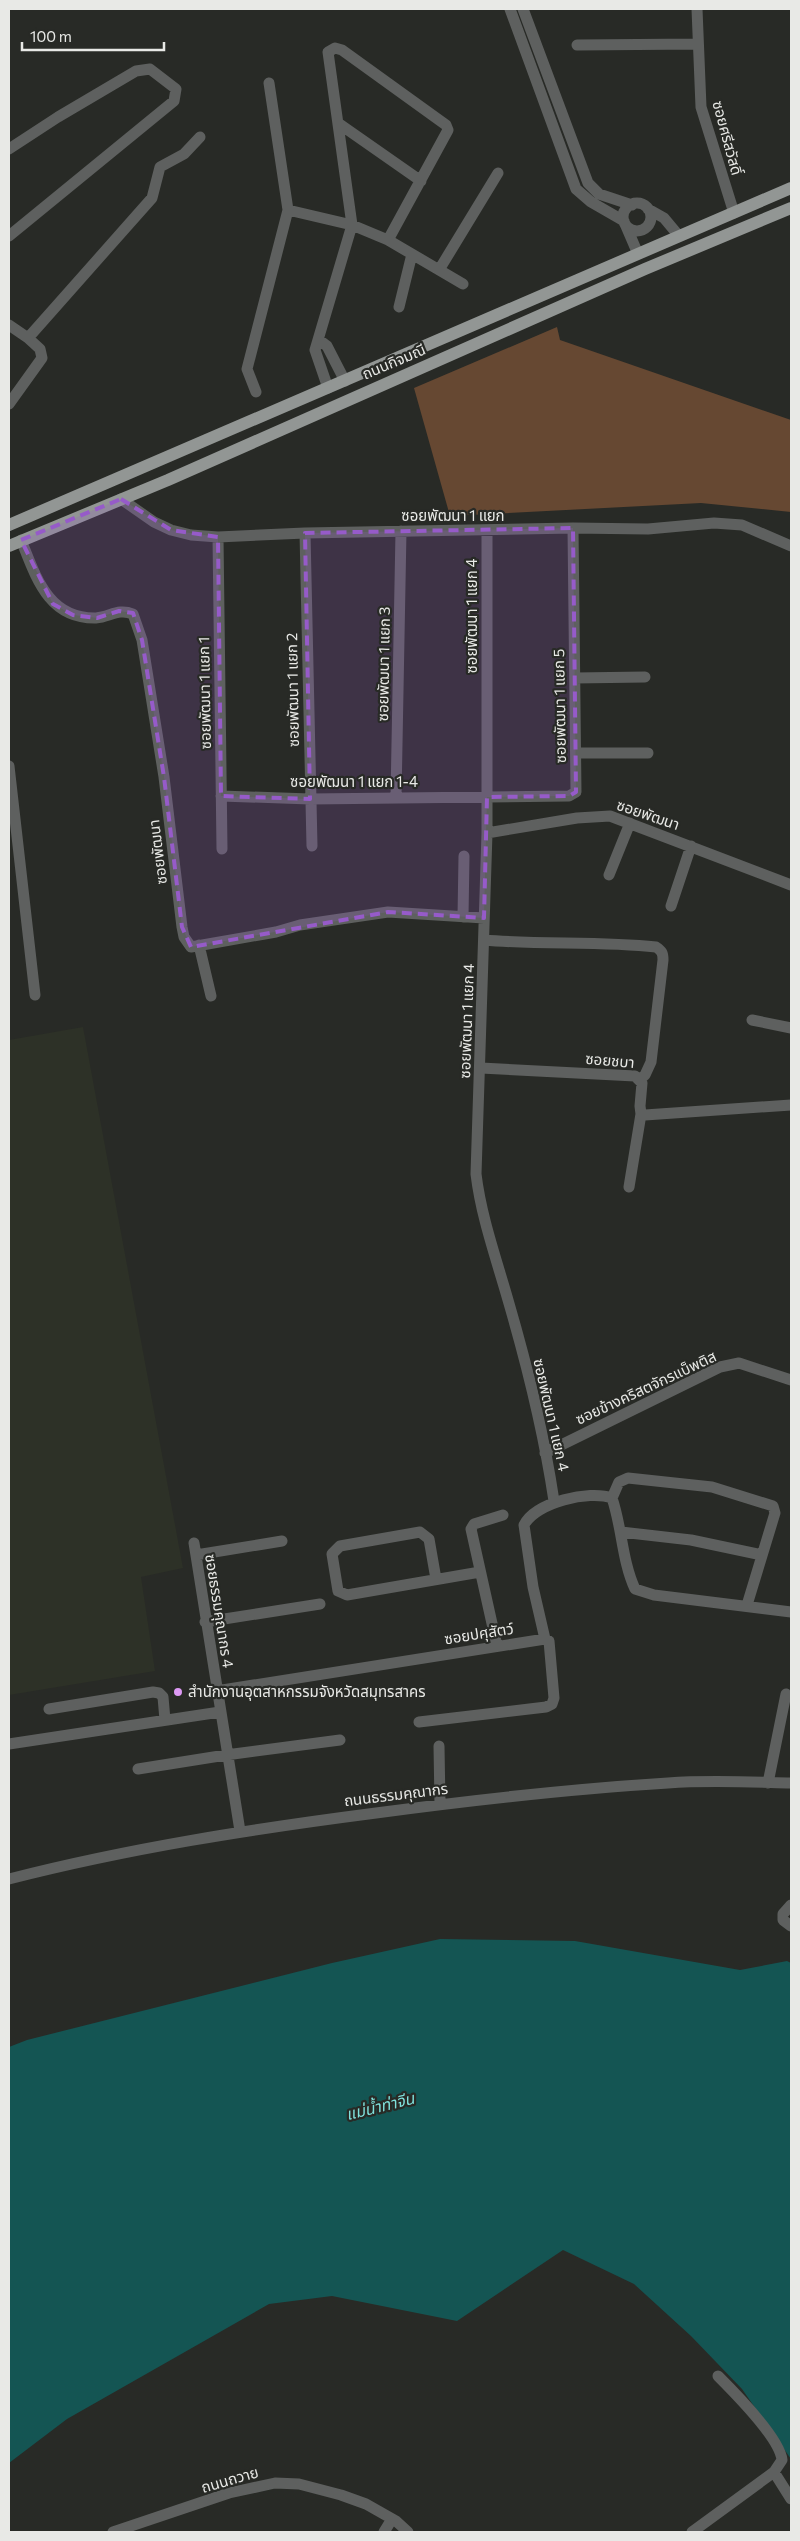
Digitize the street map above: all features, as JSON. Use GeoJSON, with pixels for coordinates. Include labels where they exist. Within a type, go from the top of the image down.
{"type":"FeatureCollection","features":[{"type":"Feature","properties":{"kind":"main road","name":"ถนนกิจมณี"},"geometry":{"type":"LineString","coordinates":[[9,525],[791,188]]}},
{"type":"Feature","properties":{"kind":"main road","name":"ถนนกิจมณี"},"geometry":{"type":"LineString","coordinates":[[9,546],[121,499],[645,269],[791,208]]}},
{"type":"Feature","properties":{"kind":"street","name":"ซอยศรีสวัสดิ์"},"geometry":{"type":"LineString","coordinates":[[698,9],[701,107],[734,212]]}},
{"type":"Feature","properties":{"kind":"street"},"geometry":{"type":"LineString","coordinates":[[648,209],[651,218],[644,230],[634,231],[625,223],[591,202],[576,189],[552,106],[524,10],[512,12],[552,106],[592,188],[600,194],[632,205],[640,204],[664,218],[679,236]]}},
{"type":"Feature","properties":{"kind":"street"},"geometry":{"type":"LineString","coordinates":[[578,45],[698,44]]}},
{"type":"Feature","properties":{"kind":"street"},"geometry":{"type":"LineString","coordinates":[[328,388],[315,350],[352,225],[328,52],[335,48],[342,50],[446,125],[447,136],[388,240]]}},
{"type":"Feature","properties":{"kind":"street"},"geometry":{"type":"LineString","coordinates":[[9,149],[58,117],[136,71],[150,69],[176,88],[174,101],[9,236]]}},
{"type":"Feature","properties":{"kind":"street"},"geometry":{"type":"LineString","coordinates":[[256,392],[247,369],[288,210],[269,83]]}},
{"type":"Feature","properties":{"kind":"street"},"geometry":{"type":"LineString","coordinates":[[338,123],[421,181]]}},
{"type":"Feature","properties":{"kind":"street"},"geometry":{"type":"LineString","coordinates":[[28,338],[152,198],[160,166],[184,154],[200,136]]}},
{"type":"Feature","properties":{"kind":"street"},"geometry":{"type":"LineString","coordinates":[[439,270],[498,173]]}},
{"type":"Feature","properties":{"kind":"street"},"geometry":{"type":"LineString","coordinates":[[632,205],[626,209],[625,223],[638,254]]}},
{"type":"Feature","properties":{"kind":"street"},"geometry":{"type":"LineString","coordinates":[[288,210],[352,225],[388,240],[463,284]]}},
{"type":"Feature","properties":{"kind":"street"},"geometry":{"type":"LineString","coordinates":[[399,307],[412,254]]}},
{"type":"Feature","properties":{"kind":"street"},"geometry":{"type":"LineString","coordinates":[[9,325],[40,349],[42,358],[9,404]]}},
{"type":"Feature","properties":{"kind":"street"},"geometry":{"type":"LineString","coordinates":[[319,340],[327,346],[345,381]]}},
{"type":"Feature","properties":{"kind":"street","name":"ซอยพัฒนา 1 แยก"},"geometry":{"type":"LineString","coordinates":[[121,499],[154,522],[170,530],[191,535],[218,537],[305,533],[573,528],[648,530],[714,523],[742,525],[791,546]]}},
{"type":"Feature","properties":{"kind":"street","name":"ซอยพัฒนา 1 แยก 5"},"geometry":{"type":"LineString","coordinates":[[487,797],[569,796],[576,792],[573,528]]}},
{"type":"Feature","properties":{"kind":"street","name":"ซอยพัฒนา 1 แยก 3"},"geometry":{"type":"LineString","coordinates":[[396,797],[401,531]]}},
{"type":"Feature","properties":{"kind":"street","name":"ซอยพัฒนา 1 แยก 4"},"geometry":{"type":"LineString","coordinates":[[487,531],[487,833],[481,1068],[475,1159],[477,1187],[513,1318],[545,1453],[554,1501]]}},
{"type":"Feature","properties":{"kind":"street","name":"ซอยพัฒนา 1 แยก 2"},"geometry":{"type":"LineString","coordinates":[[305,533],[312,846]]}},
{"type":"Feature","properties":{"kind":"street","name":"ซอยพัฒนา 1 แยก 1"},"geometry":{"type":"LineString","coordinates":[[218,537],[222,849]]}},
{"type":"Feature","properties":{"kind":"street","name":"ซอยพัฒนา"},"geometry":{"type":"LineString","coordinates":[[21,540],[38,580],[53,604],[73,615],[97,618],[119,611],[134,614],[142,640],[158,738],[182,927],[184,937],[191,947],[199,946]]}},
{"type":"Feature","properties":{"kind":"street"},"geometry":{"type":"LineString","coordinates":[[575,678],[645,677]]}},
{"type":"Feature","properties":{"kind":"street"},"geometry":{"type":"LineString","coordinates":[[576,753],[648,753]]}},
{"type":"Feature","properties":{"kind":"street"},"geometry":{"type":"LineString","coordinates":[[9,766],[35,995]]}},
{"type":"Feature","properties":{"kind":"street","name":"ซอยพัฒนา 1 แยก 1-4"},"geometry":{"type":"LineString","coordinates":[[221,796],[310,799],[487,797]]}},
{"type":"Feature","properties":{"kind":"street","name":"ซอยพัฒนา"},"geometry":{"type":"LineString","coordinates":[[487,833],[594,816],[610,816],[791,886]]}},
{"type":"Feature","properties":{"kind":"street"},"geometry":{"type":"LineString","coordinates":[[609,875],[630,823]]}},
{"type":"Feature","properties":{"kind":"street"},"geometry":{"type":"LineString","coordinates":[[671,906],[691,846]]}},
{"type":"Feature","properties":{"kind":"street"},"geometry":{"type":"LineString","coordinates":[[463,917],[464,856]]}},
{"type":"Feature","properties":{"kind":"street"},"geometry":{"type":"LineString","coordinates":[[211,996],[199,946],[276,932],[300,925],[388,912],[484,918]]}},
{"type":"Feature","properties":{"kind":"street"},"geometry":{"type":"LineString","coordinates":[[484,940],[534,944],[616,944],[656,947],[660,950],[663,954],[663,960],[651,1062],[645,1075],[640,1079]]}},
{"type":"Feature","properties":{"kind":"street"},"geometry":{"type":"LineString","coordinates":[[752,1020],[791,1028]]}},
{"type":"Feature","properties":{"kind":"street","name":"ซอยชบา"},"geometry":{"type":"LineString","coordinates":[[481,1068],[635,1076],[640,1079],[642,1083],[641,1114],[629,1187]]}},
{"type":"Feature","properties":{"kind":"street"},"geometry":{"type":"LineString","coordinates":[[641,1114],[650,1116],[791,1105]]}},
{"type":"Feature","properties":{"kind":"street","name":"ซอยข้างคริสตจักรแบ็พติส"},"geometry":{"type":"LineString","coordinates":[[545,1453],[720,1367],[739,1364],[791,1380]]}},
{"type":"Feature","properties":{"kind":"street"},"geometry":{"type":"LineString","coordinates":[[747,1605],[774,1513],[773,1506],[712,1487],[628,1478],[619,1482],[612,1498],[630,1579],[635,1589],[654,1595],[747,1605],[791,1612]]}},
{"type":"Feature","properties":{"kind":"street"},"geometry":{"type":"LineString","coordinates":[[419,1722],[546,1707],[552,1704],[554,1698],[551,1645],[545,1639],[533,1587],[524,1525],[536,1510],[554,1501],[604,1495],[612,1498]]}},
{"type":"Feature","properties":{"kind":"street"},"geometry":{"type":"LineString","coordinates":[[497,1646],[471,1529],[474,1524],[503,1515]]}},
{"type":"Feature","properties":{"kind":"street"},"geometry":{"type":"LineString","coordinates":[[436,1579],[429,1539],[420,1532],[340,1546],[332,1554],[338,1591],[341,1594],[347,1595],[480,1572]]}},
{"type":"Feature","properties":{"kind":"street"},"geometry":{"type":"LineString","coordinates":[[621,1532],[691,1540],[762,1555]]}},
{"type":"Feature","properties":{"kind":"street"},"geometry":{"type":"LineString","coordinates":[[196,1555],[282,1541]]}},
{"type":"Feature","properties":{"kind":"street","name":"ซอยธรรมคุณากร 4"},"geometry":{"type":"LineString","coordinates":[[194,1543],[226,1754],[240,1831]]}},
{"type":"Feature","properties":{"kind":"street"},"geometry":{"type":"LineString","coordinates":[[206,1622],[320,1604]]}},
{"type":"Feature","properties":{"kind":"street","name":"ซอยปศุสัตว์"},"geometry":{"type":"LineString","coordinates":[[216,1691],[545,1639]]}},
{"type":"Feature","properties":{"kind":"street"},"geometry":{"type":"LineString","coordinates":[[49,1709],[153,1692],[159,1693],[163,1697],[166,1720]]}},
{"type":"Feature","properties":{"kind":"street"},"geometry":{"type":"LineString","coordinates":[[768,1783],[786,1694]]}},
{"type":"Feature","properties":{"kind":"street"},"geometry":{"type":"LineString","coordinates":[[9,1744],[220,1712]]}},
{"type":"Feature","properties":{"kind":"street"},"geometry":{"type":"LineString","coordinates":[[138,1769],[226,1754],[340,1740]]}},
{"type":"Feature","properties":{"kind":"street"},"geometry":{"type":"LineString","coordinates":[[439,1746],[440,1804]]}},
{"type":"Feature","properties":{"kind":"street","name":"ถนนธรรมคุณากร"},"geometry":{"type":"LineString","coordinates":[[9,1879],[106,1855],[240,1831],[440,1804],[498,1797],[669,1783],[791,1783]]}},
{"type":"Feature","properties":{"kind":"street"},"geometry":{"type":"LineString","coordinates":[[791,1905],[783,1914],[783,1920],[791,1926]]}},
{"type":"Feature","properties":{"kind":"street"},"geometry":{"type":"LineString","coordinates":[[692,2532],[774,2472],[782,2460],[776,2445],[741,2398],[718,2376]]}},
{"type":"Feature","properties":{"kind":"street"},"geometry":{"type":"LineString","coordinates":[[774,2472],[791,2499]]}},
{"type":"Feature","properties":{"kind":"street","name":"ถนนถวาย"},"geometry":{"type":"LineString","coordinates":[[113,2532],[229,2493],[275,2483],[299,2484],[341,2495],[392,2519],[408,2532]]}},
{"type":"Feature","properties":{"kind":"street"},"geometry":{"type":"LineString","coordinates":[[384,2532],[392,2519]]}},
{"type":"Feature","properties":{"kind":"highlighted area"},"geometry":{"type":"Polygon","coordinates":[[[121,499],[171,530],[218,537],[221,796],[310,799],[305,533],[573,528],[576,792],[569,796],[487,797],[484,918],[388,912],[191,947],[182,927],[164,777],[142,640],[133,613],[119,611],[97,618],[73,615],[53,604],[21,540],[121,499]]]}},
{"type":"Feature","properties":{"kind":"shaded area"},"geometry":{"type":"Polygon","coordinates":[[[557,327],[560,340],[791,420],[791,512],[701,503],[450,516],[414,388],[557,327]]]}},
{"type":"Feature","properties":{"kind":"shaded area"},"geometry":{"type":"Polygon","coordinates":[[[83,1027],[183,1568],[141,1577],[155,1671],[9,1695],[9,1040],[83,1027]]]}},
{"type":"Feature","properties":{"kind":"water","name":"แม่น้ำท่าจีน"},"geometry":{"type":"Polygon","coordinates":[[[440,1939],[575,1941],[740,1970],[787,1961],[791,1963],[791,2459],[742,2389],[691,2336],[634,2284],[563,2250],[457,2321],[332,2296],[269,2304],[67,2419],[9,2463],[9,2047],[27,2040],[332,1963],[440,1939]]]}},
{"type":"Feature","properties":{"kind":"place","name":"สำนักงานอุตสาหกรรมจังหวัดสมุทรสาคร"},"geometry":{"type":"Point","coordinates":[178,1692]}}]}
